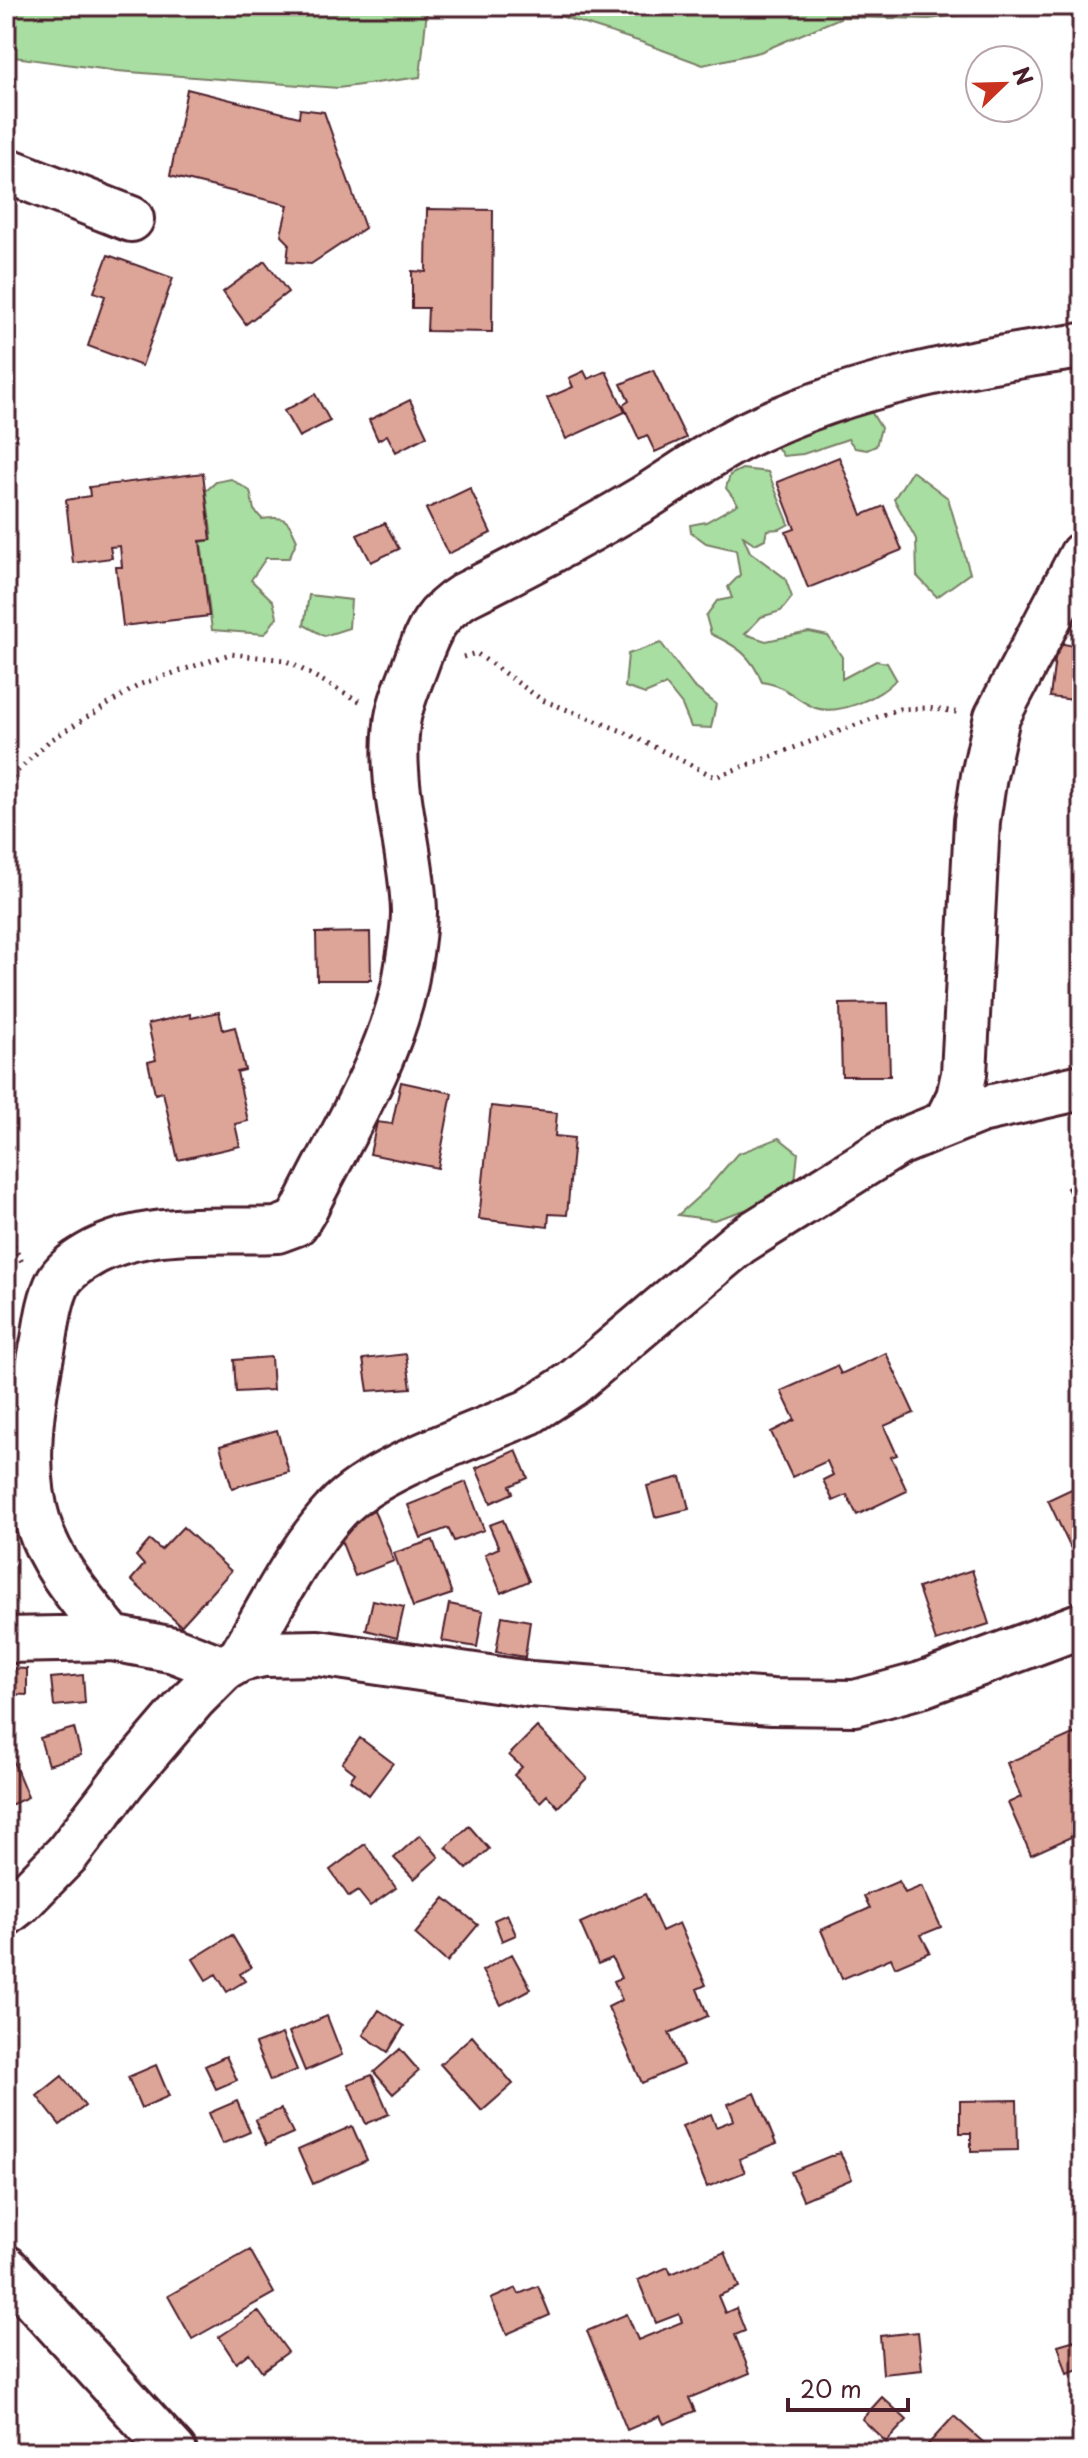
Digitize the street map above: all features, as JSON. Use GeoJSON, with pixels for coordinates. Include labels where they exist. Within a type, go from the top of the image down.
{"type":"FeatureCollection","features":[{"type":"Feature","properties":{"kind":"street"},"geometry":{"type":"LineString","coordinates":[[6,170],[131,219]]}},
{"type":"Feature","properties":{"kind":"street"},"geometry":{"type":"LineString","coordinates":[[112,1638],[63,1575],[39,1526],[32,1488],[30,1435],[48,1317],[60,1280],[79,1261],[102,1248],[144,1235],[277,1230],[299,1220],[370,1083],[389,1035],[408,964],[414,913],[395,774],[397,722],[430,627],[445,607],[606,520],[751,432],[836,398],[932,371],[1082,346]]}},
{"type":"Feature","properties":{"kind":"street"},"geometry":{"type":"LineString","coordinates":[[947,1121],[959,1097],[964,1074],[977,821],[997,717],[1082,555]]}},
{"type":"Feature","properties":{"kind":"street"},"geometry":{"type":"LineString","coordinates":[[6,1913],[67,1854],[123,1781],[231,1664],[338,1508],[370,1483],[547,1402],[740,1242],[898,1143],[980,1110],[1082,1087]]}},
{"type":"Feature","properties":{"kind":"street"},"geometry":{"type":"LineString","coordinates":[[6,1640],[112,1638],[231,1664],[263,1654],[318,1653],[530,1684],[772,1702],[855,1703],[921,1685],[1082,1625]]}},
{"type":"Feature","properties":{"kind":"street"},"geometry":{"type":"LineString","coordinates":[[6,2268],[174,2452]]}},
{"type":"Feature","properties":{"kind":"path"},"geometry":{"type":"LineString","coordinates":[[413,673],[476,653],[542,700],[622,731],[715,777],[899,709],[927,708],[997,717]]}},
{"type":"Feature","properties":{"kind":"path"},"geometry":{"type":"LineString","coordinates":[[6,782],[49,741],[141,684],[230,654],[285,660],[397,722]]}},
{"type":"Feature","properties":{"kind":"green space"},"geometry":{"type":"Polygon","coordinates":[[[6,6],[418,6],[427,10],[420,77],[338,88],[117,71],[6,56],[6,6]]]}},
{"type":"Feature","properties":{"kind":"green space"},"geometry":{"type":"Polygon","coordinates":[[[529,6],[1032,6],[929,19],[842,17],[760,52],[703,65],[529,6]]]}},
{"type":"Feature","properties":{"kind":"green space"},"geometry":{"type":"Polygon","coordinates":[[[870,410],[881,428],[876,446],[867,450],[855,448],[848,439],[803,454],[783,456],[770,436],[870,410]]]}},
{"type":"Feature","properties":{"kind":"green space"},"geometry":{"type":"Polygon","coordinates":[[[742,469],[768,472],[789,524],[780,529],[767,530],[765,539],[755,544],[743,536],[750,552],[785,578],[792,597],[781,611],[761,617],[745,634],[766,641],[809,632],[828,636],[842,657],[842,679],[876,661],[887,663],[896,679],[880,693],[844,708],[832,710],[811,706],[783,689],[762,682],[742,652],[711,634],[706,616],[717,601],[732,598],[728,587],[740,575],[736,550],[706,543],[691,532],[690,525],[706,522],[738,504],[726,488],[730,475],[742,469]]]}},
{"type":"Feature","properties":{"kind":"green space"},"geometry":{"type":"Polygon","coordinates":[[[912,471],[948,498],[970,573],[937,597],[917,576],[916,539],[894,499],[912,471]]]}},
{"type":"Feature","properties":{"kind":"green space"},"geometry":{"type":"Polygon","coordinates":[[[231,479],[250,491],[254,510],[262,519],[285,520],[297,540],[289,558],[266,558],[251,580],[273,601],[277,617],[265,634],[212,630],[201,542],[212,540],[206,491],[216,482],[231,479]]]}},
{"type":"Feature","properties":{"kind":"green space"},"geometry":{"type":"Polygon","coordinates":[[[309,595],[351,600],[349,628],[324,636],[304,625],[309,595]]]}},
{"type":"Feature","properties":{"kind":"green space"},"geometry":{"type":"Polygon","coordinates":[[[661,643],[693,686],[716,704],[711,728],[691,727],[682,705],[666,685],[645,694],[625,687],[628,654],[661,643]]]}},
{"type":"Feature","properties":{"kind":"green space"},"geometry":{"type":"Polygon","coordinates":[[[779,1138],[798,1153],[795,1182],[760,1205],[714,1220],[678,1215],[707,1189],[737,1154],[779,1138]]]}},
{"type":"Feature","properties":{"kind":"building"},"geometry":{"type":"Polygon","coordinates":[[[187,89],[299,117],[300,109],[324,112],[365,228],[311,264],[287,262],[289,243],[281,235],[288,205],[170,176],[187,89]]]}},
{"type":"Feature","properties":{"kind":"building"},"geometry":{"type":"Polygon","coordinates":[[[427,209],[493,210],[492,332],[427,331],[428,308],[412,308],[412,271],[426,272],[427,209]]]}},
{"type":"Feature","properties":{"kind":"building"},"geometry":{"type":"Polygon","coordinates":[[[108,255],[173,278],[142,366],[88,346],[105,296],[94,292],[108,255]]]}},
{"type":"Feature","properties":{"kind":"building"},"geometry":{"type":"Polygon","coordinates":[[[265,261],[288,292],[246,324],[223,292],[265,261]]]}},
{"type":"Feature","properties":{"kind":"building"},"geometry":{"type":"Polygon","coordinates":[[[653,370],[686,438],[655,452],[647,435],[639,439],[623,405],[629,401],[621,384],[653,370]]]}},
{"type":"Feature","properties":{"kind":"building"},"geometry":{"type":"Polygon","coordinates":[[[584,371],[588,379],[606,371],[625,412],[566,439],[547,398],[573,387],[569,378],[584,371]]]}},
{"type":"Feature","properties":{"kind":"building"},"geometry":{"type":"Polygon","coordinates":[[[315,394],[330,421],[299,437],[284,411],[315,394]]]}},
{"type":"Feature","properties":{"kind":"building"},"geometry":{"type":"Polygon","coordinates":[[[410,400],[427,436],[396,452],[387,435],[378,440],[369,420],[410,400]]]}},
{"type":"Feature","properties":{"kind":"building"},"geometry":{"type":"Polygon","coordinates":[[[839,457],[862,515],[884,506],[902,550],[808,588],[786,532],[795,529],[777,482],[839,457]]]}},
{"type":"Feature","properties":{"kind":"building"},"geometry":{"type":"Polygon","coordinates":[[[203,473],[211,540],[200,541],[209,616],[123,626],[116,567],[122,567],[120,546],[110,547],[112,558],[73,563],[66,500],[90,496],[89,487],[203,473]]]}},
{"type":"Feature","properties":{"kind":"building"},"geometry":{"type":"Polygon","coordinates":[[[470,488],[491,533],[448,554],[426,509],[470,488]]]}},
{"type":"Feature","properties":{"kind":"building"},"geometry":{"type":"Polygon","coordinates":[[[385,523],[399,549],[371,562],[357,535],[385,523]]]}},
{"type":"Feature","properties":{"kind":"building"},"geometry":{"type":"Polygon","coordinates":[[[1057,643],[1082,647],[1082,701],[1050,697],[1057,643]]]}},
{"type":"Feature","properties":{"kind":"building"},"geometry":{"type":"Polygon","coordinates":[[[370,932],[371,980],[317,980],[316,933],[370,932]]]}},
{"type":"Feature","properties":{"kind":"building"},"geometry":{"type":"Polygon","coordinates":[[[888,1003],[890,1076],[842,1076],[840,1004],[888,1003]]]}},
{"type":"Feature","properties":{"kind":"building"},"geometry":{"type":"Polygon","coordinates":[[[219,1012],[223,1030],[235,1027],[245,1070],[237,1072],[248,1121],[235,1124],[240,1146],[178,1160],[163,1092],[155,1094],[148,1062],[156,1060],[148,1024],[190,1014],[191,1018],[219,1012]]]}},
{"type":"Feature","properties":{"kind":"building"},"geometry":{"type":"Polygon","coordinates":[[[401,1082],[452,1093],[438,1168],[370,1154],[377,1122],[392,1124],[401,1082]]]}},
{"type":"Feature","properties":{"kind":"building"},"geometry":{"type":"Polygon","coordinates":[[[491,1106],[557,1113],[555,1136],[574,1138],[567,1215],[549,1214],[548,1227],[479,1219],[491,1106]]]}},
{"type":"Feature","properties":{"kind":"building"},"geometry":{"type":"Polygon","coordinates":[[[1082,1179],[1082,1213],[1081,1213],[1067,1188],[1082,1179]]]}},
{"type":"Feature","properties":{"kind":"building"},"geometry":{"type":"Polygon","coordinates":[[[886,1353],[914,1413],[884,1426],[897,1455],[891,1457],[907,1491],[857,1515],[847,1495],[833,1501],[823,1480],[833,1475],[827,1461],[792,1477],[771,1432],[795,1420],[781,1391],[837,1366],[841,1374],[886,1353]]]}},
{"type":"Feature","properties":{"kind":"building"},"geometry":{"type":"Polygon","coordinates":[[[406,1354],[411,1388],[368,1391],[363,1359],[406,1354]]]}},
{"type":"Feature","properties":{"kind":"building"},"geometry":{"type":"Polygon","coordinates":[[[271,1357],[273,1390],[236,1392],[234,1360],[271,1357]]]}},
{"type":"Feature","properties":{"kind":"building"},"geometry":{"type":"Polygon","coordinates":[[[277,1430],[289,1472],[232,1488],[220,1446],[277,1430]]]}},
{"type":"Feature","properties":{"kind":"building"},"geometry":{"type":"Polygon","coordinates":[[[516,1450],[528,1478],[510,1486],[513,1493],[491,1503],[476,1468],[516,1450]]]}},
{"type":"Feature","properties":{"kind":"building"},"geometry":{"type":"Polygon","coordinates":[[[681,1477],[689,1509],[655,1517],[647,1486],[681,1477]]]}},
{"type":"Feature","properties":{"kind":"building"},"geometry":{"type":"Polygon","coordinates":[[[466,1482],[484,1530],[454,1541],[448,1528],[421,1538],[408,1505],[466,1482]]]}},
{"type":"Feature","properties":{"kind":"building"},"geometry":{"type":"Polygon","coordinates":[[[1082,1484],[1082,1572],[1048,1500],[1082,1484]]]}},
{"type":"Feature","properties":{"kind":"building"},"geometry":{"type":"Polygon","coordinates":[[[374,1510],[394,1561],[355,1576],[335,1525],[374,1510]]]}},
{"type":"Feature","properties":{"kind":"building"},"geometry":{"type":"Polygon","coordinates":[[[503,1520],[529,1581],[501,1593],[485,1554],[499,1548],[489,1525],[503,1520]]]}},
{"type":"Feature","properties":{"kind":"building"},"geometry":{"type":"Polygon","coordinates":[[[183,1527],[231,1571],[181,1626],[131,1580],[144,1565],[136,1556],[150,1540],[161,1550],[183,1527]]]}},
{"type":"Feature","properties":{"kind":"building"},"geometry":{"type":"Polygon","coordinates":[[[433,1540],[452,1594],[413,1607],[394,1553],[433,1540]]]}},
{"type":"Feature","properties":{"kind":"building"},"geometry":{"type":"Polygon","coordinates":[[[972,1570],[989,1624],[936,1641],[918,1588],[972,1570]]]}},
{"type":"Feature","properties":{"kind":"building"},"geometry":{"type":"Polygon","coordinates":[[[373,1600],[404,1607],[397,1638],[366,1630],[373,1600]]]}},
{"type":"Feature","properties":{"kind":"building"},"geometry":{"type":"Polygon","coordinates":[[[449,1604],[483,1611],[477,1647],[442,1641],[449,1604]]]}},
{"type":"Feature","properties":{"kind":"building"},"geometry":{"type":"Polygon","coordinates":[[[502,1616],[530,1621],[525,1657],[496,1652],[502,1616]]]}},
{"type":"Feature","properties":{"kind":"building"},"geometry":{"type":"Polygon","coordinates":[[[6,1668],[27,1669],[27,1695],[6,1694],[6,1668]]]}},
{"type":"Feature","properties":{"kind":"building"},"geometry":{"type":"Polygon","coordinates":[[[83,1675],[85,1703],[54,1706],[51,1678],[83,1675]]]}},
{"type":"Feature","properties":{"kind":"building"},"geometry":{"type":"Polygon","coordinates":[[[537,1727],[587,1778],[558,1807],[547,1795],[540,1802],[514,1775],[522,1767],[509,1755],[537,1727]]]}},
{"type":"Feature","properties":{"kind":"building"},"geometry":{"type":"Polygon","coordinates":[[[74,1728],[81,1755],[48,1765],[40,1738],[74,1728]]]}},
{"type":"Feature","properties":{"kind":"building"},"geometry":{"type":"Polygon","coordinates":[[[1082,1730],[1082,1832],[1031,1855],[1008,1803],[1021,1797],[1007,1763],[1082,1730]]]}},
{"type":"Feature","properties":{"kind":"building"},"geometry":{"type":"Polygon","coordinates":[[[360,1738],[393,1763],[369,1795],[350,1780],[355,1773],[342,1763],[360,1738]]]}},
{"type":"Feature","properties":{"kind":"building"},"geometry":{"type":"Polygon","coordinates":[[[13,1761],[28,1797],[6,1807],[6,1764],[13,1761]]]}},
{"type":"Feature","properties":{"kind":"building"},"geometry":{"type":"Polygon","coordinates":[[[469,1826],[489,1849],[467,1869],[446,1847],[469,1826]]]}},
{"type":"Feature","properties":{"kind":"building"},"geometry":{"type":"Polygon","coordinates":[[[420,1835],[439,1857],[414,1879],[394,1858],[420,1835]]]}},
{"type":"Feature","properties":{"kind":"building"},"geometry":{"type":"Polygon","coordinates":[[[365,1844],[396,1888],[370,1906],[358,1891],[349,1897],[330,1870],[365,1844]]]}},
{"type":"Feature","properties":{"kind":"building"},"geometry":{"type":"Polygon","coordinates":[[[6,1865],[16,1881],[6,1885],[6,1865]]]}},
{"type":"Feature","properties":{"kind":"building"},"geometry":{"type":"Polygon","coordinates":[[[899,1881],[905,1893],[922,1886],[941,1927],[921,1935],[930,1952],[895,1967],[891,1958],[842,1979],[821,1930],[870,1908],[864,1896],[899,1881]]]}},
{"type":"Feature","properties":{"kind":"building"},"geometry":{"type":"Polygon","coordinates":[[[645,1894],[662,1931],[679,1923],[706,1985],[697,1989],[708,2016],[669,2033],[683,2065],[642,2083],[608,2007],[622,2000],[614,1981],[621,1978],[612,1958],[598,1964],[580,1923],[645,1894]]]}},
{"type":"Feature","properties":{"kind":"building"},"geometry":{"type":"Polygon","coordinates":[[[445,1898],[478,1925],[447,1962],[415,1934],[445,1898]]]}},
{"type":"Feature","properties":{"kind":"building"},"geometry":{"type":"Polygon","coordinates":[[[507,1914],[516,1935],[502,1941],[494,1920],[507,1914]]]}},
{"type":"Feature","properties":{"kind":"building"},"geometry":{"type":"Polygon","coordinates":[[[232,1935],[251,1967],[240,1974],[245,1981],[227,1992],[216,1974],[206,1980],[193,1959],[232,1935]]]}},
{"type":"Feature","properties":{"kind":"building"},"geometry":{"type":"Polygon","coordinates":[[[512,1954],[531,1989],[501,2005],[482,1971],[512,1954]]]}},
{"type":"Feature","properties":{"kind":"building"},"geometry":{"type":"Polygon","coordinates":[[[379,2010],[404,2026],[388,2052],[363,2035],[379,2010]]]}},
{"type":"Feature","properties":{"kind":"building"},"geometry":{"type":"Polygon","coordinates":[[[327,2016],[342,2055],[305,2071],[289,2032],[327,2016]]]}},
{"type":"Feature","properties":{"kind":"building"},"geometry":{"type":"Polygon","coordinates":[[[282,2034],[297,2070],[270,2081],[255,2044],[282,2034]]]}},
{"type":"Feature","properties":{"kind":"building"},"geometry":{"type":"Polygon","coordinates":[[[472,2036],[513,2084],[482,2111],[440,2064],[472,2036]]]}},
{"type":"Feature","properties":{"kind":"building"},"geometry":{"type":"Polygon","coordinates":[[[400,2049],[419,2071],[393,2094],[374,2072],[400,2049]]]}},
{"type":"Feature","properties":{"kind":"building"},"geometry":{"type":"Polygon","coordinates":[[[226,2056],[237,2080],[216,2089],[205,2066],[226,2056]]]}},
{"type":"Feature","properties":{"kind":"building"},"geometry":{"type":"Polygon","coordinates":[[[156,2065],[169,2096],[141,2108],[128,2077],[156,2065]]]}},
{"type":"Feature","properties":{"kind":"building"},"geometry":{"type":"Polygon","coordinates":[[[372,2075],[389,2114],[366,2124],[348,2084],[372,2075]]]}},
{"type":"Feature","properties":{"kind":"building"},"geometry":{"type":"Polygon","coordinates":[[[62,2076],[85,2106],[60,2125],[37,2096],[62,2076]]]}},
{"type":"Feature","properties":{"kind":"building"},"geometry":{"type":"Polygon","coordinates":[[[755,2093],[776,2144],[739,2159],[745,2172],[707,2187],[682,2126],[711,2114],[716,2127],[734,2120],[728,2104],[755,2093]]]}},
{"type":"Feature","properties":{"kind":"building"},"geometry":{"type":"Polygon","coordinates":[[[1017,2100],[1018,2150],[971,2151],[971,2133],[960,2133],[960,2101],[1017,2100]]]}},
{"type":"Feature","properties":{"kind":"building"},"geometry":{"type":"Polygon","coordinates":[[[237,2101],[250,2132],[222,2144],[209,2113],[237,2101]]]}},
{"type":"Feature","properties":{"kind":"building"},"geometry":{"type":"Polygon","coordinates":[[[281,2109],[293,2133],[266,2145],[255,2120],[281,2109]]]}},
{"type":"Feature","properties":{"kind":"building"},"geometry":{"type":"Polygon","coordinates":[[[352,2126],[367,2160],[313,2184],[298,2150],[352,2126]]]}},
{"type":"Feature","properties":{"kind":"building"},"geometry":{"type":"Polygon","coordinates":[[[840,2152],[852,2179],[803,2200],[791,2172],[840,2152]]]}},
{"type":"Feature","properties":{"kind":"building"},"geometry":{"type":"Polygon","coordinates":[[[250,2250],[274,2293],[192,2339],[168,2296],[250,2250]]]}},
{"type":"Feature","properties":{"kind":"building"},"geometry":{"type":"Polygon","coordinates":[[[725,2252],[739,2287],[718,2296],[725,2313],[736,2308],[745,2331],[735,2335],[750,2373],[689,2398],[695,2411],[664,2424],[660,2416],[627,2430],[587,2331],[627,2314],[638,2340],[682,2322],[679,2314],[656,2323],[638,2280],[668,2267],[671,2274],[725,2252]]]}},
{"type":"Feature","properties":{"kind":"building"},"geometry":{"type":"Polygon","coordinates":[[[538,2286],[550,2315],[507,2334],[491,2299],[516,2288],[519,2294],[538,2286]]]}},
{"type":"Feature","properties":{"kind":"building"},"geometry":{"type":"Polygon","coordinates":[[[258,2311],[288,2352],[262,2371],[249,2353],[236,2363],[219,2337],[258,2311]]]}},
{"type":"Feature","properties":{"kind":"building"},"geometry":{"type":"Polygon","coordinates":[[[918,2332],[922,2370],[883,2374],[880,2336],[918,2332]]]}},
{"type":"Feature","properties":{"kind":"building"},"geometry":{"type":"Polygon","coordinates":[[[1082,2338],[1082,2369],[1067,2374],[1058,2345],[1082,2338]]]}},
{"type":"Feature","properties":{"kind":"building"},"geometry":{"type":"Polygon","coordinates":[[[882,2397],[907,2420],[886,2442],[862,2419],[882,2397]]]}},
{"type":"Feature","properties":{"kind":"building"},"geometry":{"type":"Polygon","coordinates":[[[954,2416],[994,2452],[921,2452],[954,2416]]]}}]}
